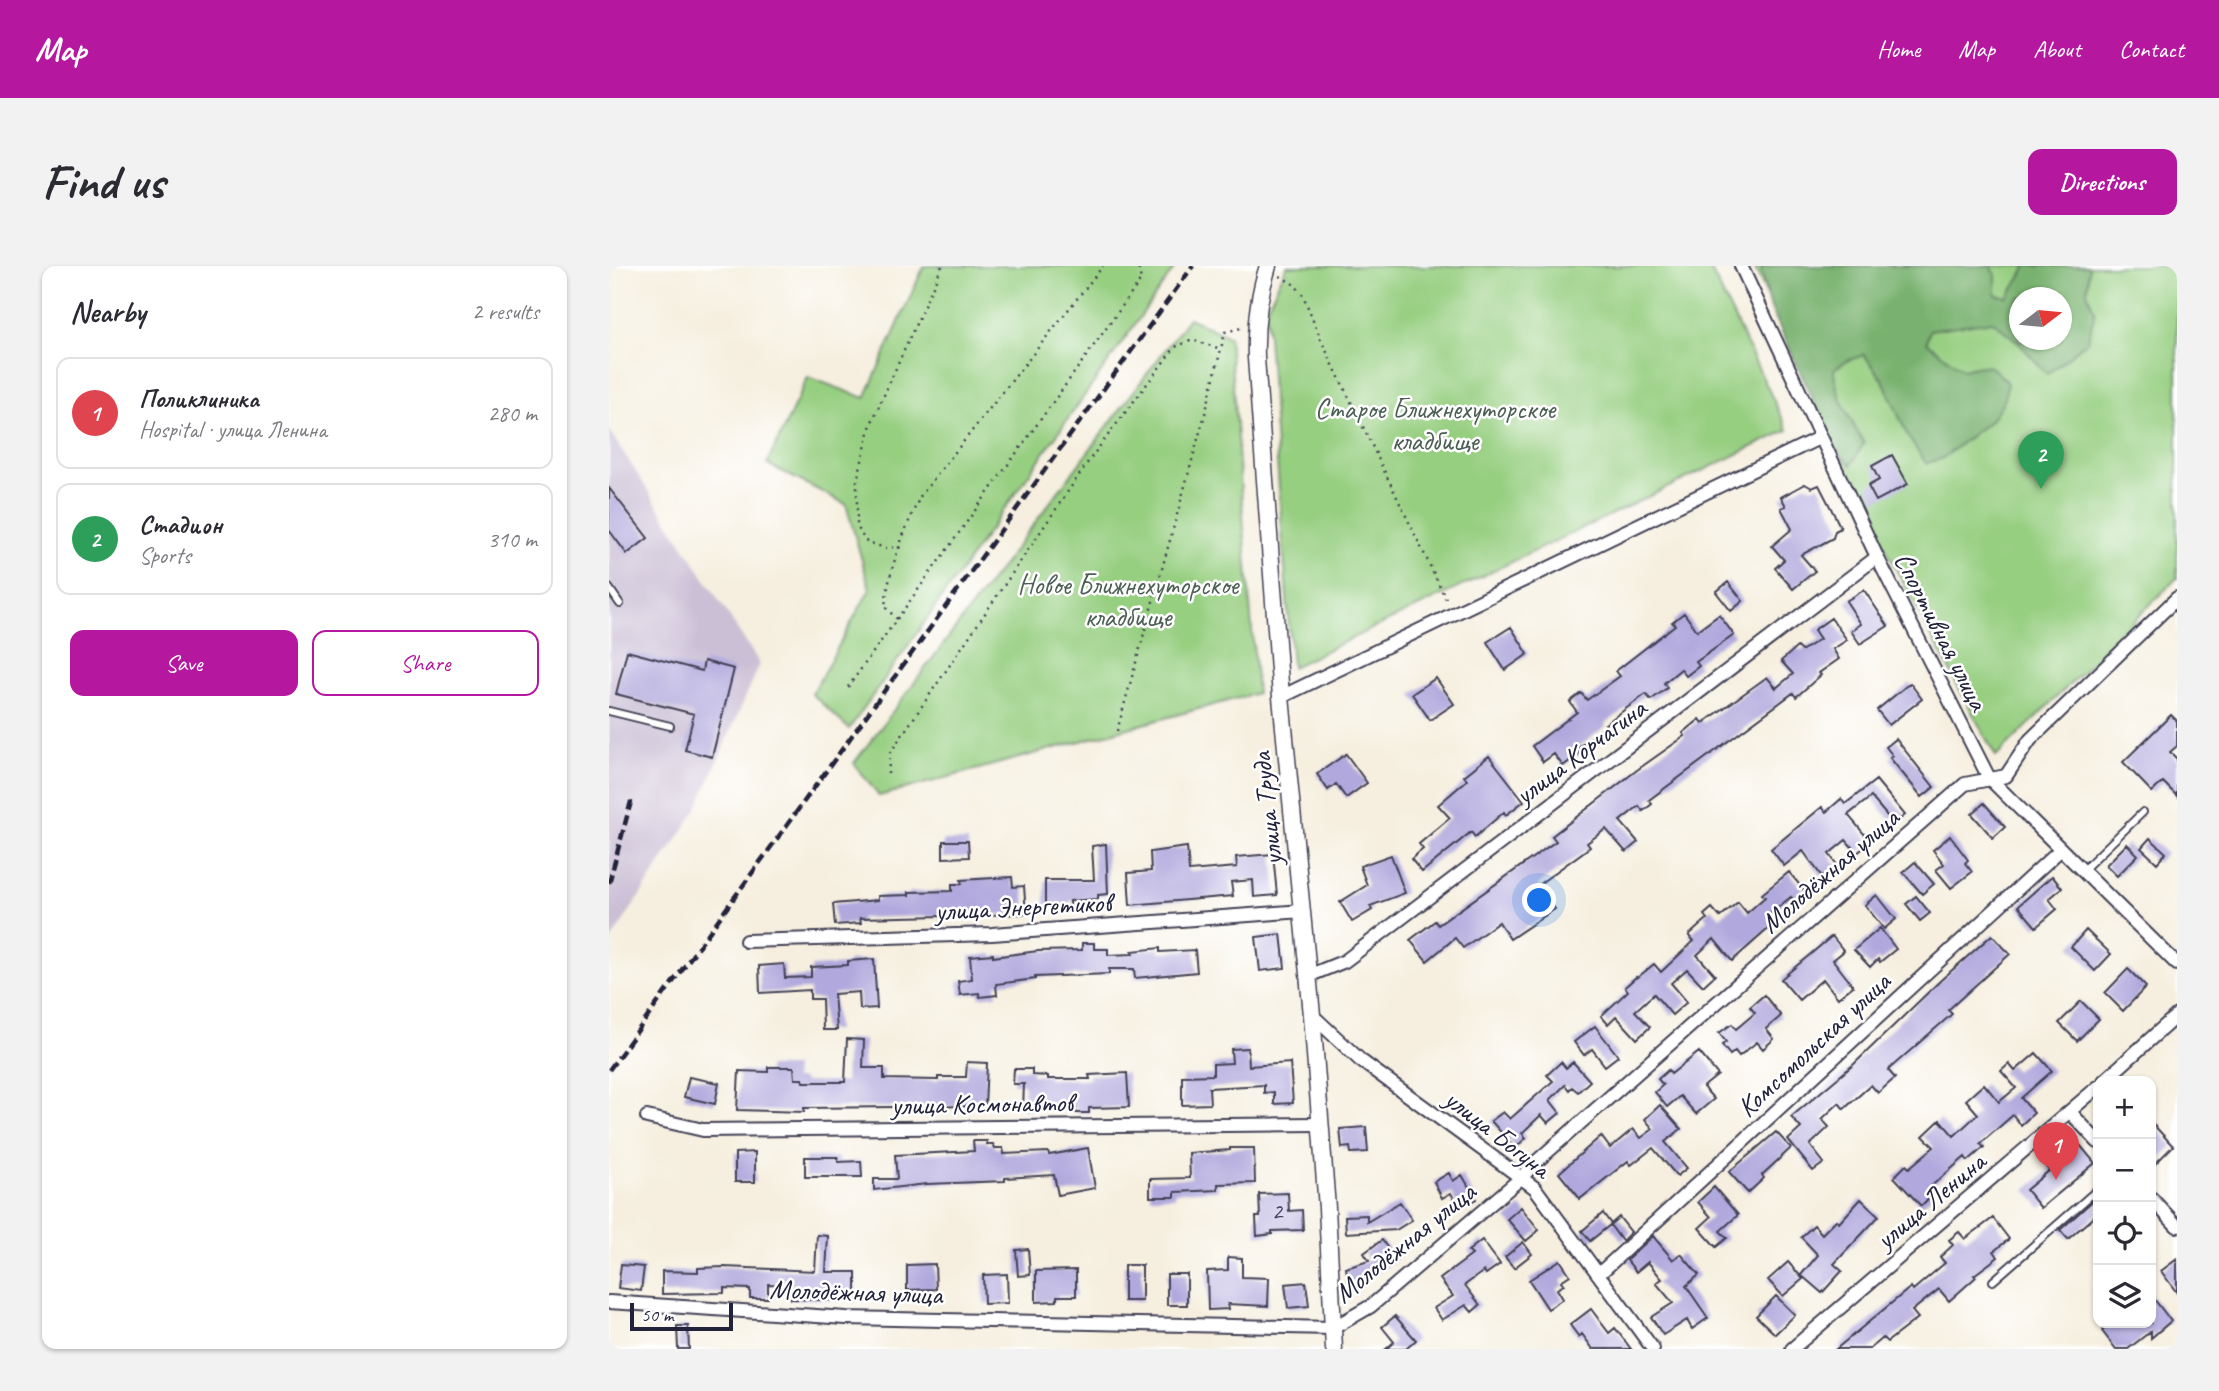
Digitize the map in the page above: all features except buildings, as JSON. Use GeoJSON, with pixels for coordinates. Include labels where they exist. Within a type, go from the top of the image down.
{"type":"FeatureCollection","features":[{"type":"Feature","properties":{"kind":"street","name":"Спортивная улица"},"geometry":{"type":"LineString","coordinates":[[1741,266],[1877,557],[1989,778],[2177,964]]}},
{"type":"Feature","properties":{"kind":"street","name":"улица Труда"},"geometry":{"type":"LineString","coordinates":[[1267,268],[1255,327],[1281,697],[1303,911],[1327,1208],[1334,1349]]}},
{"type":"Feature","properties":{"kind":"street"},"geometry":{"type":"LineString","coordinates":[[1281,697],[1821,437]]}},
{"type":"Feature","properties":{"kind":"street","name":"улица Корчагина"},"geometry":{"type":"LineString","coordinates":[[1308,976],[1345,961],[1877,557]]}},
{"type":"Feature","properties":{"kind":"street","name":"Молодёжная улица"},"geometry":{"type":"LineString","coordinates":[[609,1302],[846,1318],[1333,1328],[1371,1306],[1521,1178],[1546,1152],[1965,784],[2006,775],[2030,740],[2177,597]]}},
{"type":"Feature","properties":{"kind":"street","name":"Комсомольская улица"},"geometry":{"type":"LineString","coordinates":[[1599,1274],[2061,849]]}},
{"type":"Feature","properties":{"kind":"street","name":"улица Энергетиков"},"geometry":{"type":"LineString","coordinates":[[746,941],[992,934],[1303,911]]}},
{"type":"Feature","properties":{"kind":"street","name":"улица Богуна"},"geometry":{"type":"LineString","coordinates":[[1312,1015],[1360,1060],[1535,1188],[1653,1349]]}},
{"type":"Feature","properties":{"kind":"street"},"geometry":{"type":"LineString","coordinates":[[2110,1076],[2177,1015]]}},
{"type":"Feature","properties":{"kind":"street","name":"улица Ленина"},"geometry":{"type":"LineString","coordinates":[[1792,1349],[2093,1091]]}},
{"type":"Feature","properties":{"kind":"street"},"geometry":{"type":"LineString","coordinates":[[2070,1112],[2095,1139]]}},
{"type":"Feature","properties":{"kind":"street","name":"улица Космонавтов"},"geometry":{"type":"LineString","coordinates":[[647,1117],[703,1130],[1319,1124]]}},
{"type":"Feature","properties":{"kind":"street"},"geometry":{"type":"LineString","coordinates":[[2155,1202],[2177,1226]]}},
{"type":"Feature","properties":{"kind":"lane"},"geometry":{"type":"LineString","coordinates":[[609,588],[620,604]]}},
{"type":"Feature","properties":{"kind":"lane"},"geometry":{"type":"LineString","coordinates":[[609,711],[670,726]]}},
{"type":"Feature","properties":{"kind":"lane"},"geometry":{"type":"LineString","coordinates":[[2082,872],[2143,812]]}},
{"type":"Feature","properties":{"kind":"lane"},"geometry":{"type":"LineString","coordinates":[[1993,1281],[2093,1193]]}},
{"type":"Feature","properties":{"kind":"path"},"geometry":{"type":"LineString","coordinates":[[901,547],[885,548],[865,541],[857,526],[857,481],[871,424],[942,266]]}},
{"type":"Feature","properties":{"kind":"path"},"geometry":{"type":"LineString","coordinates":[[897,619],[885,607],[887,584],[910,516],[921,495],[1104,266]]}},
{"type":"Feature","properties":{"kind":"path"},"geometry":{"type":"LineString","coordinates":[[848,687],[1141,281],[1138,266]]}},
{"type":"Feature","properties":{"kind":"path"},"geometry":{"type":"LineString","coordinates":[[1267,268],[1286,278],[1303,295],[1328,354],[1454,613]]}},
{"type":"Feature","properties":{"kind":"path"},"geometry":{"type":"LineString","coordinates":[[1117,731],[1226,332],[1255,327]]}},
{"type":"Feature","properties":{"kind":"path"},"geometry":{"type":"LineString","coordinates":[[888,774],[890,753],[1090,459],[1175,347],[1192,340],[1221,349]]}},
{"type":"Feature","properties":{"kind":"shaded area"},"geometry":{"type":"Polygon","coordinates":[[[609,430],[760,664],[696,810],[609,943],[609,430]]]}},
{"type":"Feature","properties":{"kind":"green space"},"geometry":{"type":"Polygon","coordinates":[[[924,266],[1176,266],[849,729],[812,694],[870,589],[846,504],[767,464],[808,377],[865,398],[924,266]]]}},
{"type":"Feature","properties":{"kind":"green space","name":"Старое Ближнехуторское кладбище"},"geometry":{"type":"Polygon","coordinates":[[[1287,266],[1709,266],[1788,430],[1292,667],[1266,309],[1287,266]]]}},
{"type":"Feature","properties":{"kind":"green space"},"geometry":{"type":"Polygon","coordinates":[[[1754,266],[2177,266],[2177,578],[1996,757],[1869,518],[1754,266]]]}},
{"type":"Feature","properties":{"kind":"green space"},"geometry":{"type":"Polygon","coordinates":[[[1762,266],[1991,266],[1996,275],[1996,295],[2009,295],[2009,335],[1993,321],[1930,330],[1926,342],[1963,370],[1988,366],[1997,371],[2007,383],[2005,399],[1991,420],[1941,459],[1926,463],[1908,437],[1883,380],[1864,355],[1847,361],[1834,369],[1835,379],[1849,417],[1864,443],[1851,465],[1836,450],[1771,308],[1762,266]]]}},
{"type":"Feature","properties":{"kind":"green space"},"geometry":{"type":"Polygon","coordinates":[[[2027,266],[2089,266],[2087,292],[2095,313],[2087,342],[2047,374],[2025,350],[2072,350],[2072,287],[2014,287],[2027,266]]]}},
{"type":"Feature","properties":{"kind":"green space","name":"Новое Ближнехуторское кладбище"},"geometry":{"type":"Polygon","coordinates":[[[1189,318],[1229,337],[1257,693],[879,796],[854,763],[1189,318]]]}},
{"type":"Feature","properties":{"kind":"railway"},"geometry":{"type":"LineString","coordinates":[[609,1070],[1193,266]]}},
{"type":"Feature","properties":{"kind":"railway"},"geometry":{"type":"LineString","coordinates":[[609,883],[632,798]]}},
{"type":"Feature","properties":{"kind":"place","name":"Стадион"},"geometry":{"type":"Point","coordinates":[2041,489]}},
{"type":"Feature","properties":{"kind":"place","name":"Поликлиника"},"geometry":{"type":"Point","coordinates":[2056,1180]}}]}
